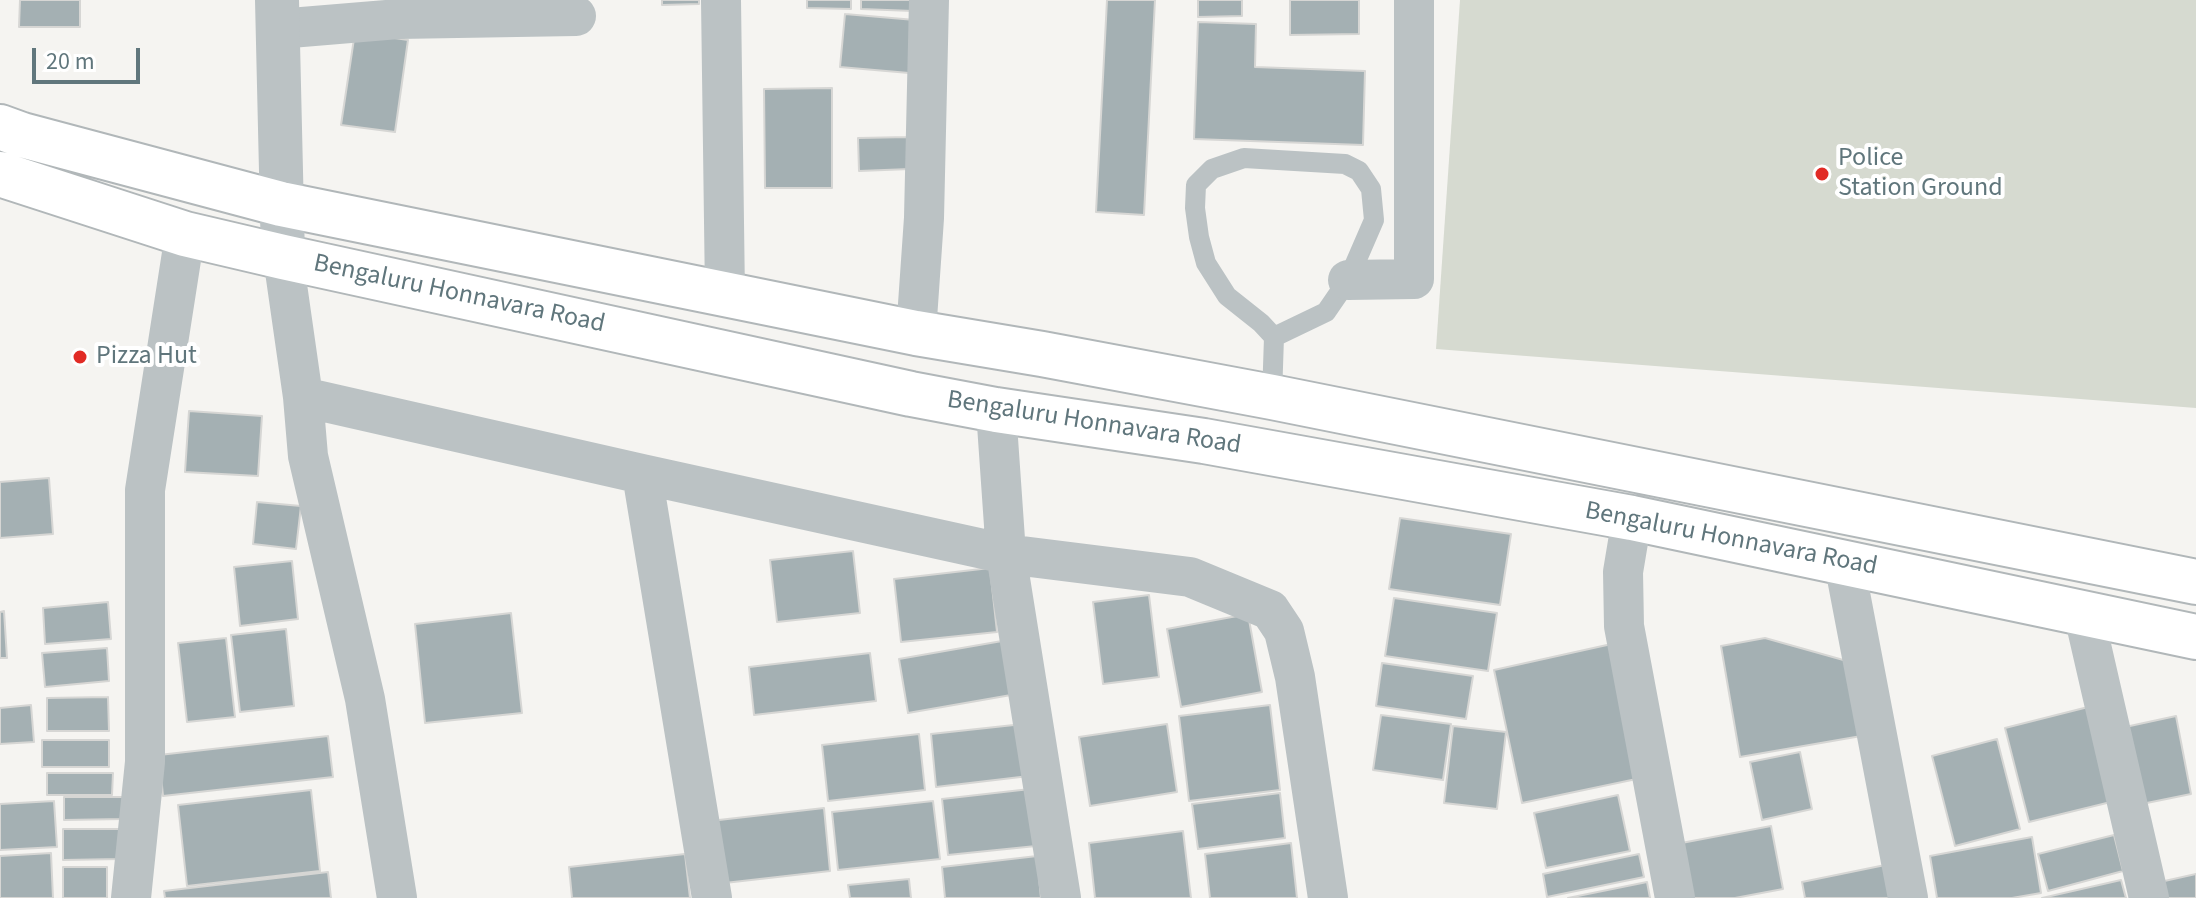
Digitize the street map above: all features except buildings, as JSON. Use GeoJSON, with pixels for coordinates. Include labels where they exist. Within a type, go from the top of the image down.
{"type":"FeatureCollection","features":[{"type":"Feature","properties":{"kind":"main road","name":"Bengaluru Honnavara Road"},"geometry":{"type":"LineString","coordinates":[[0,127],[281,204],[916,333],[1272,397],[2196,582]]}},
{"type":"Feature","properties":{"kind":"main road","name":"Bengaluru Honnavara Road"},"geometry":{"type":"LineString","coordinates":[[0,174],[185,234],[911,394],[1204,441],[1632,518],[2196,637]]}},
{"type":"Feature","properties":{"kind":"street"},"geometry":{"type":"LineString","coordinates":[[721,0],[725,295]]}},
{"type":"Feature","properties":{"kind":"street"},"geometry":{"type":"LineString","coordinates":[[916,333],[924,218],[929,0]]}},
{"type":"Feature","properties":{"kind":"street"},"geometry":{"type":"LineString","coordinates":[[1348,280],[1414,279],[1414,0]]}},
{"type":"Feature","properties":{"kind":"street"},"geometry":{"type":"LineString","coordinates":[[397,898],[365,699],[308,456],[283,257],[277,14],[398,19],[576,16]]}},
{"type":"Feature","properties":{"kind":"street"},"geometry":{"type":"LineString","coordinates":[[131,898],[145,762],[145,490],[185,234]]}},
{"type":"Feature","properties":{"kind":"street"},"geometry":{"type":"LineString","coordinates":[[303,397],[1006,554],[1190,577],[1270,610],[1284,631],[1295,677],[1328,898]]}},
{"type":"Feature","properties":{"kind":"street"},"geometry":{"type":"LineString","coordinates":[[996,410],[1006,554],[1061,898]]}},
{"type":"Feature","properties":{"kind":"street"},"geometry":{"type":"LineString","coordinates":[[642,474],[712,898]]}},
{"type":"Feature","properties":{"kind":"street"},"geometry":{"type":"LineString","coordinates":[[1632,518],[1623,572],[1624,626],[1675,898]]}},
{"type":"Feature","properties":{"kind":"street"},"geometry":{"type":"LineString","coordinates":[[1844,562],[1908,898]]}},
{"type":"Feature","properties":{"kind":"street"},"geometry":{"type":"LineString","coordinates":[[2084,615],[2149,898]]}},
{"type":"Feature","properties":{"kind":"lane"},"geometry":{"type":"LineString","coordinates":[[1272,397],[1274,337],[1227,296],[1206,263],[1195,208],[1196,185],[1212,169],[1244,158],[1345,164],[1359,171],[1371,189],[1374,220],[1348,280],[1326,312],[1274,337]]}},
{"type":"Feature","properties":{"kind":"shaded area","name":"Police Station Ground"},"geometry":{"type":"Polygon","coordinates":[[[1460,0],[2196,0],[2196,408],[1436,349],[1460,0]]]}},
{"type":"Feature","properties":{"kind":"place","name":"Police Station Ground"},"geometry":{"type":"Point","coordinates":[1822,174]}},
{"type":"Feature","properties":{"kind":"place","name":"Pizza Hut"},"geometry":{"type":"Point","coordinates":[80,357]}}]}
